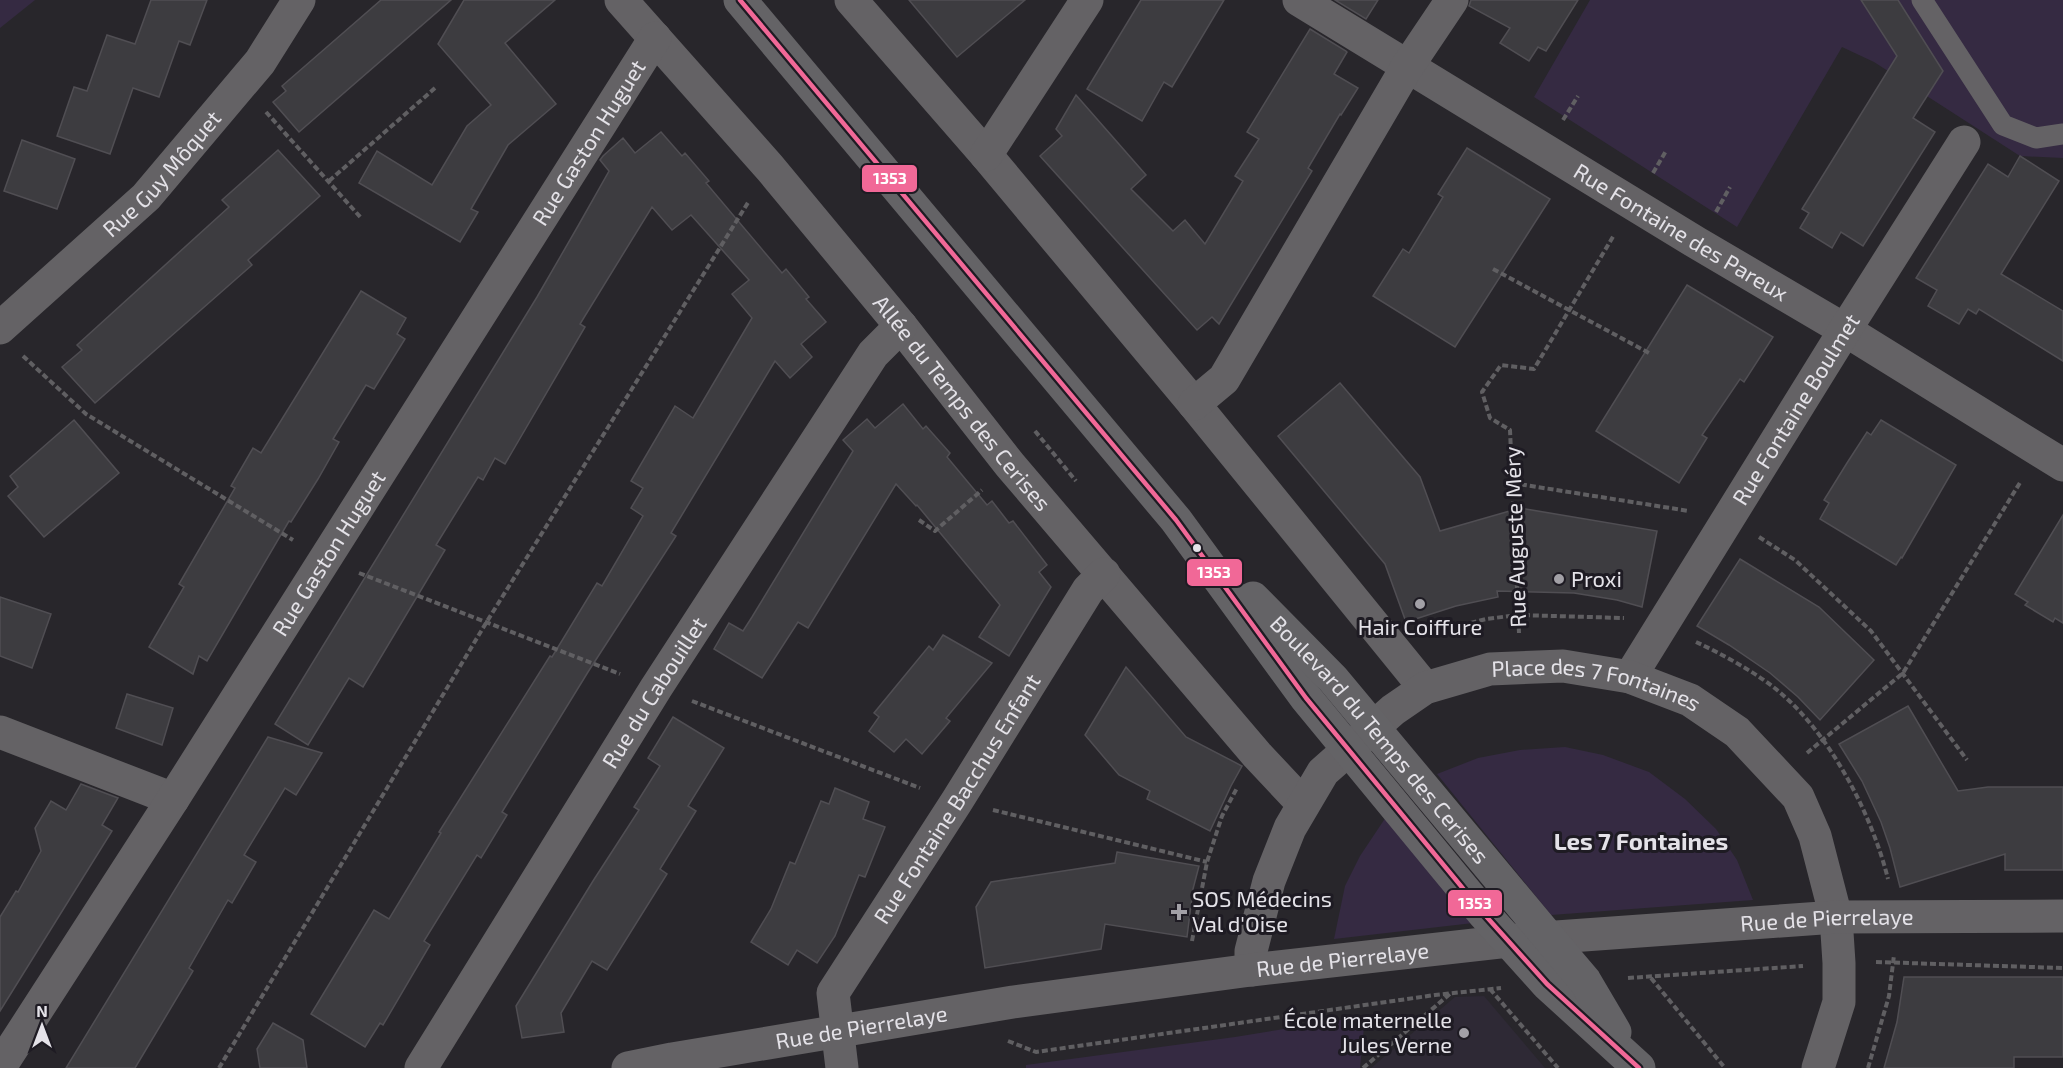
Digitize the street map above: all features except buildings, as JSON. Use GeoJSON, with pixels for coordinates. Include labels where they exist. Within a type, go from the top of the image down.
{"type":"FeatureCollection","features":[{"type":"Feature","properties":{"kind":"main road","name":"Boulevard du Temps des Cerises"},"geometry":{"type":"LineString","coordinates":[[740,0],[1176,520],[1306,698],[1508,942],[1547,984],[1635,1064]]}},
{"type":"Feature","properties":{"kind":"main road","name":"Boulevard du Temps des Cerises"},"geometry":{"type":"LineString","coordinates":[[1176,520],[1333,679],[1585,981],[1635,1064]]}},
{"type":"Feature","properties":{"kind":"street","name":"Rue Guy Môquet"},"geometry":{"type":"LineString","coordinates":[[9,340],[146,197],[260,62],[299,0]]}},
{"type":"Feature","properties":{"kind":"street","name":"Allée du Temps des Cerises"},"geometry":{"type":"LineString","coordinates":[[621,0],[770,168],[901,326],[1010,465],[1257,755],[1303,804]]}},
{"type":"Feature","properties":{"kind":"street"},"geometry":{"type":"LineString","coordinates":[[851,0],[986,155],[1194,404],[1425,688]]}},
{"type":"Feature","properties":{"kind":"street"},"geometry":{"type":"LineString","coordinates":[[986,155],[1087,0]]}},
{"type":"Feature","properties":{"kind":"street","name":"Rue Fontaine des Pareux"},"geometry":{"type":"LineString","coordinates":[[1299,0],[1697,243],[1845,330],[2051,458]]}},
{"type":"Feature","properties":{"kind":"street"},"geometry":{"type":"LineString","coordinates":[[1194,404],[1224,379],[1407,67],[1452,0]]}},
{"type":"Feature","properties":{"kind":"street","name":"Rue Gaston Huguet"},"geometry":{"type":"LineString","coordinates":[[0,1067],[173,799],[655,38]]}},
{"type":"Feature","properties":{"kind":"street","name":"Rue Fontaine Boulmet"},"geometry":{"type":"LineString","coordinates":[[1630,677],[1964,142]]}},
{"type":"Feature","properties":{"kind":"street","name":"Rue du Cabouillet"},"geometry":{"type":"LineString","coordinates":[[421,1068],[656,688],[873,354],[901,326]]}},
{"type":"Feature","properties":{"kind":"street","name":"Rue Fontaine Bacchus Enfant"},"geometry":{"type":"LineString","coordinates":[[842,1068],[833,993],[957,801],[1088,590],[1104,574]]}},
{"type":"Feature","properties":{"kind":"street","name":"Place des 7 Fontaines"},"geometry":{"type":"LineString","coordinates":[[1251,970],[1251,951],[1269,881],[1290,828],[1303,804],[1323,772],[1393,710],[1425,688],[1490,669],[1563,666],[1630,677],[1690,699],[1737,732],[1798,797],[1815,836],[1836,916],[1839,1002],[1818,1068]]}},
{"type":"Feature","properties":{"kind":"street"},"geometry":{"type":"LineString","coordinates":[[0,732],[173,799]]}},
{"type":"Feature","properties":{"kind":"street","name":"Rue de Pierrelaye"},"geometry":{"type":"LineString","coordinates":[[628,1068],[1013,1002],[1251,970],[1549,937],[1836,916],[2063,916]]}},
{"type":"Feature","properties":{"kind":"lane"},"geometry":{"type":"LineString","coordinates":[[1922,0],[2003,125],[2036,138],[2063,134]]}},
{"type":"Feature","properties":{"kind":"path"},"geometry":{"type":"LineString","coordinates":[[241,85],[362,219]]}},
{"type":"Feature","properties":{"kind":"path"},"geometry":{"type":"LineString","coordinates":[[329,182],[435,88]]}},
{"type":"Feature","properties":{"kind":"path"},"geometry":{"type":"LineString","coordinates":[[219,1068],[486,623],[770,168]]}},
{"type":"Feature","properties":{"kind":"path","name":"Rue Auguste Méry"},"geometry":{"type":"LineString","coordinates":[[1520,666],[1510,430],[1490,418],[1482,392],[1501,365],[1534,369],[1634,203]]}},
{"type":"Feature","properties":{"kind":"path"},"geometry":{"type":"LineString","coordinates":[[1493,269],[1649,353]]}},
{"type":"Feature","properties":{"kind":"path"},"geometry":{"type":"LineString","coordinates":[[9,340],[86,414],[325,560],[957,801],[1208,862]]}},
{"type":"Feature","properties":{"kind":"path"},"geometry":{"type":"LineString","coordinates":[[1778,776],[1903,673],[2051,458]]}},
{"type":"Feature","properties":{"kind":"path"},"geometry":{"type":"LineString","coordinates":[[920,520],[935,531],[1010,465]]}},
{"type":"Feature","properties":{"kind":"path"},"geometry":{"type":"LineString","coordinates":[[1512,483],[1729,518],[1795,560],[1871,631],[1967,760]]}},
{"type":"Feature","properties":{"kind":"path"},"geometry":{"type":"LineString","coordinates":[[1190,978],[1192,935],[1208,862],[1222,816],[1257,755]]}},
{"type":"Feature","properties":{"kind":"path"},"geometry":{"type":"LineString","coordinates":[[1651,977],[1725,1068]]}},
{"type":"Feature","properties":{"kind":"path"},"geometry":{"type":"LineString","coordinates":[[1000,1038],[1036,1052],[1451,993],[1512,987]]}},
{"type":"Feature","properties":{"kind":"path"},"geometry":{"type":"LineString","coordinates":[[1490,989],[1558,1068]]}},
{"type":"Feature","properties":{"kind":"path"},"geometry":{"type":"LineString","coordinates":[[1363,1068],[1451,993]]}},
{"type":"Feature","properties":{"kind":"shaded area"},"geometry":{"type":"Polygon","coordinates":[[[0,0],[35,0],[0,28],[0,0]]]}},
{"type":"Feature","properties":{"kind":"shaded area"},"geometry":{"type":"Polygon","coordinates":[[[1590,0],[2063,0],[2063,158],[2020,156],[1874,62],[1842,47],[1737,227],[1534,97],[1590,0]]]}},
{"type":"Feature","properties":{"kind":"shaded area"},"geometry":{"type":"Polygon","coordinates":[[[1565,747],[1603,755],[1649,772],[1685,799],[1716,829],[1737,860],[1753,900],[1551,915],[1437,774],[1478,758],[1520,750],[1565,747]]]}},
{"type":"Feature","properties":{"kind":"shaded area"},"geometry":{"type":"Polygon","coordinates":[[[1388,814],[1482,922],[1334,939],[1345,886],[1360,856],[1388,814]]]}},
{"type":"Feature","properties":{"kind":"shaded area","name":"École maternelle Jules Verne"},"geometry":{"type":"Polygon","coordinates":[[[1484,996],[1545,1068],[1371,1068],[1455,997],[1484,996]]]}},
{"type":"Feature","properties":{"kind":"shaded area"},"geometry":{"type":"Polygon","coordinates":[[[1365,1016],[1360,1068],[1026,1068],[1026,1065],[1235,1037],[1365,1016]]]}},
{"type":"Feature","properties":{"kind":"transit line","name":"1353"},"geometry":{"type":"LineString","coordinates":[[740,0],[1176,520],[1306,698],[1484,914],[1547,984],[1639,1068]]}},
{"type":"Feature","properties":{"kind":"place","name":"Proxi"},"geometry":{"type":"Point","coordinates":[1559,579]}},
{"type":"Feature","properties":{"kind":"place","name":"Hair Coiffure"},"geometry":{"type":"Point","coordinates":[1420,604]}},
{"type":"Feature","properties":{"kind":"place","name":"SOS Médecins Val d'Oise"},"geometry":{"type":"Point","coordinates":[1179,912]}},
{"type":"Feature","properties":{"kind":"place","name":"École maternelle Jules Verne"},"geometry":{"type":"Point","coordinates":[1464,1033]}},
{"type":"Feature","properties":{"kind":"district","name":"Les 7 Fontaines"},"geometry":{"type":"Point","coordinates":[1641,842]}}]}
